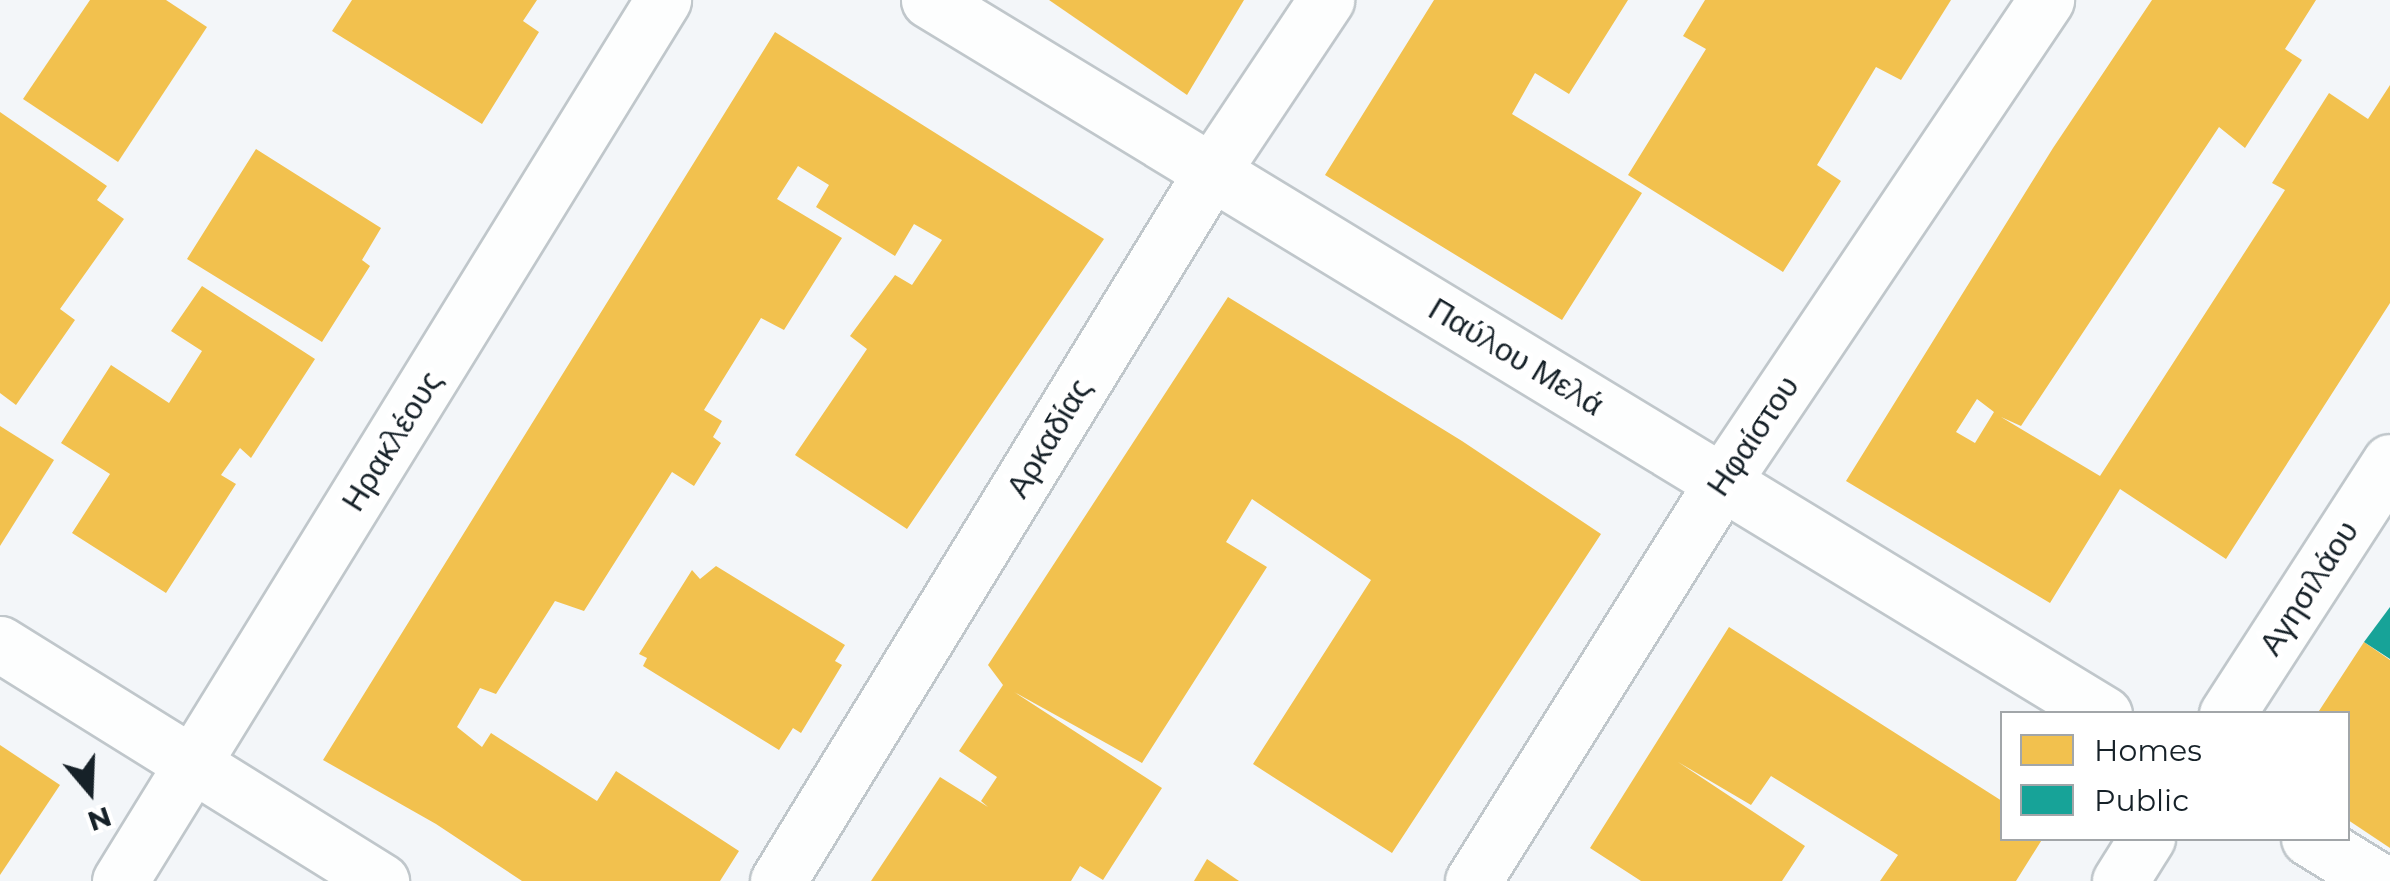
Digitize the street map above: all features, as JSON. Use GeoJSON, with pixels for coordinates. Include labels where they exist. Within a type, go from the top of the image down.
{"type":"FeatureCollection","features":[{"type":"Feature","properties":{"kind":"street","name":"Ηρακλέους"},"geometry":{"type":"LineString","coordinates":[[120,881],[663,0]]}},
{"type":"Feature","properties":{"kind":"street","name":"Παύλου Μελά"},"geometry":{"type":"LineString","coordinates":[[929,0],[2099,711]]}},
{"type":"Feature","properties":{"kind":"street","name":"Αρκαδίας"},"geometry":{"type":"LineString","coordinates":[[778,881],[1212,171],[1326,0]]}},
{"type":"Feature","properties":{"kind":"street","name":"Ηφαίστου"},"geometry":{"type":"LineString","coordinates":[[1473,881],[1722,482],[2046,0]]}},
{"type":"Feature","properties":{"kind":"street","name":"Αγησιλάου"},"geometry":{"type":"LineString","coordinates":[[2229,711],[2390,462]]}},
{"type":"Feature","properties":{"kind":"street"},"geometry":{"type":"LineString","coordinates":[[0,644],[381,881]]}},
{"type":"Feature","properties":{"kind":"street"},"geometry":{"type":"LineString","coordinates":[[2120,881],[2145,841]]}},
{"type":"Feature","properties":{"kind":"street"},"geometry":{"type":"LineString","coordinates":[[2314,841],[2379,881]]}},
{"type":"Feature","properties":{"kind":"building: Homes"},"geometry":{"type":"Polygon","coordinates":[[[90,0],[166,0],[207,27],[118,162],[23,99],[90,0]]]}},
{"type":"Feature","properties":{"kind":"building: Homes"},"geometry":{"type":"Polygon","coordinates":[[[352,0],[537,0],[523,21],[539,32],[482,124],[332,31],[352,0]]]}},
{"type":"Feature","properties":{"kind":"building: Homes"},"geometry":{"type":"Polygon","coordinates":[[[1049,0],[1244,0],[1187,95],[1049,0]]]}},
{"type":"Feature","properties":{"kind":"building: Homes"},"geometry":{"type":"Polygon","coordinates":[[[1434,0],[1628,0],[1569,94],[1535,73],[1512,114],[1642,193],[1562,320],[1325,175],[1434,0]]]}},
{"type":"Feature","properties":{"kind":"building: Homes"},"geometry":{"type":"Polygon","coordinates":[[[1705,0],[1951,0],[1901,80],[1876,67],[1817,165],[1841,181],[1783,272],[1628,175],[1706,49],[1683,36],[1705,0]]]}},
{"type":"Feature","properties":{"kind":"building: Homes"},"geometry":{"type":"Polygon","coordinates":[[[2152,0],[2316,0],[2285,49],[2302,60],[2245,148],[2219,127],[2021,426],[2001,417],[2100,476],[2285,190],[2272,183],[2329,93],[2368,119],[2390,85],[2390,303],[2226,559],[2120,489],[2050,603],[1846,481],[2053,148],[2152,0]],[[1977,399],[1956,432],[1975,443],[1994,412],[1977,399]]]}},
{"type":"Feature","properties":{"kind":"building: Homes"},"geometry":{"type":"Polygon","coordinates":[[[775,32],[1104,239],[907,529],[795,455],[867,349],[850,336],[895,275],[912,285],[942,240],[914,224],[895,256],[816,207],[829,185],[798,166],[777,199],[842,238],[784,330],[761,318],[704,410],[722,421],[713,437],[721,443],[694,486],[672,472],[584,611],[555,601],[496,694],[480,688],[457,727],[482,747],[491,733],[597,801],[616,771],[739,851],[720,881],[522,881],[436,824],[323,760],[775,32]]]}},
{"type":"Feature","properties":{"kind":"building: Homes"},"geometry":{"type":"Polygon","coordinates":[[[0,112],[107,186],[97,200],[124,219],[60,309],[75,320],[16,405],[0,393],[0,112]]]}},
{"type":"Feature","properties":{"kind":"building: Homes"},"geometry":{"type":"Polygon","coordinates":[[[256,149],[381,228],[362,260],[370,266],[322,342],[187,259],[256,149]]]}},
{"type":"Feature","properties":{"kind":"building: Homes"},"geometry":{"type":"Polygon","coordinates":[[[202,286],[315,359],[251,458],[240,448],[221,475],[236,484],[166,593],[72,533],[110,474],[61,443],[111,365],[169,403],[202,351],[171,331],[202,286]]]}},
{"type":"Feature","properties":{"kind":"building: Homes"},"geometry":{"type":"Polygon","coordinates":[[[1228,297],[1462,441],[1601,534],[1392,853],[1253,764],[1371,580],[1252,499],[1226,542],[1267,567],[1142,763],[1014,692],[1162,788],[1103,880],[1080,866],[1071,881],[871,881],[940,777],[988,807],[981,801],[997,777],[959,751],[1003,685],[988,665],[1228,297]]]}},
{"type":"Feature","properties":{"kind":"building: Homes"},"geometry":{"type":"Polygon","coordinates":[[[0,426],[54,460],[0,546],[0,426]]]}},
{"type":"Feature","properties":{"kind":"building: Homes"},"geometry":{"type":"Polygon","coordinates":[[[716,566],[845,645],[835,661],[842,665],[801,733],[793,728],[779,750],[643,666],[647,658],[639,654],[692,570],[700,579],[716,566]]]}},
{"type":"Feature","properties":{"kind":"building: Homes"},"geometry":{"type":"Polygon","coordinates":[[[1729,627],[2000,800],[2000,841],[2041,841],[2016,881],[1880,881],[1898,855],[1771,776],[1751,805],[1678,762],[1805,846],[1782,881],[1641,881],[1590,848],[1729,627]]]}},
{"type":"Feature","properties":{"kind":"building: Homes"},"geometry":{"type":"Polygon","coordinates":[[[2364,642],[2390,660],[2390,848],[2350,821],[2350,711],[2319,711],[2364,642]]]}},
{"type":"Feature","properties":{"kind":"building: Homes"},"geometry":{"type":"Polygon","coordinates":[[[0,745],[60,785],[0,875],[0,745]]]}},
{"type":"Feature","properties":{"kind":"building: Homes"},"geometry":{"type":"Polygon","coordinates":[[[1207,859],[1239,881],[1194,881],[1207,859]]]}},
{"type":"Feature","properties":{"kind":"building: Public"},"geometry":{"type":"Polygon","coordinates":[[[2390,607],[2390,659],[2364,642],[2390,607]]]}}]}
